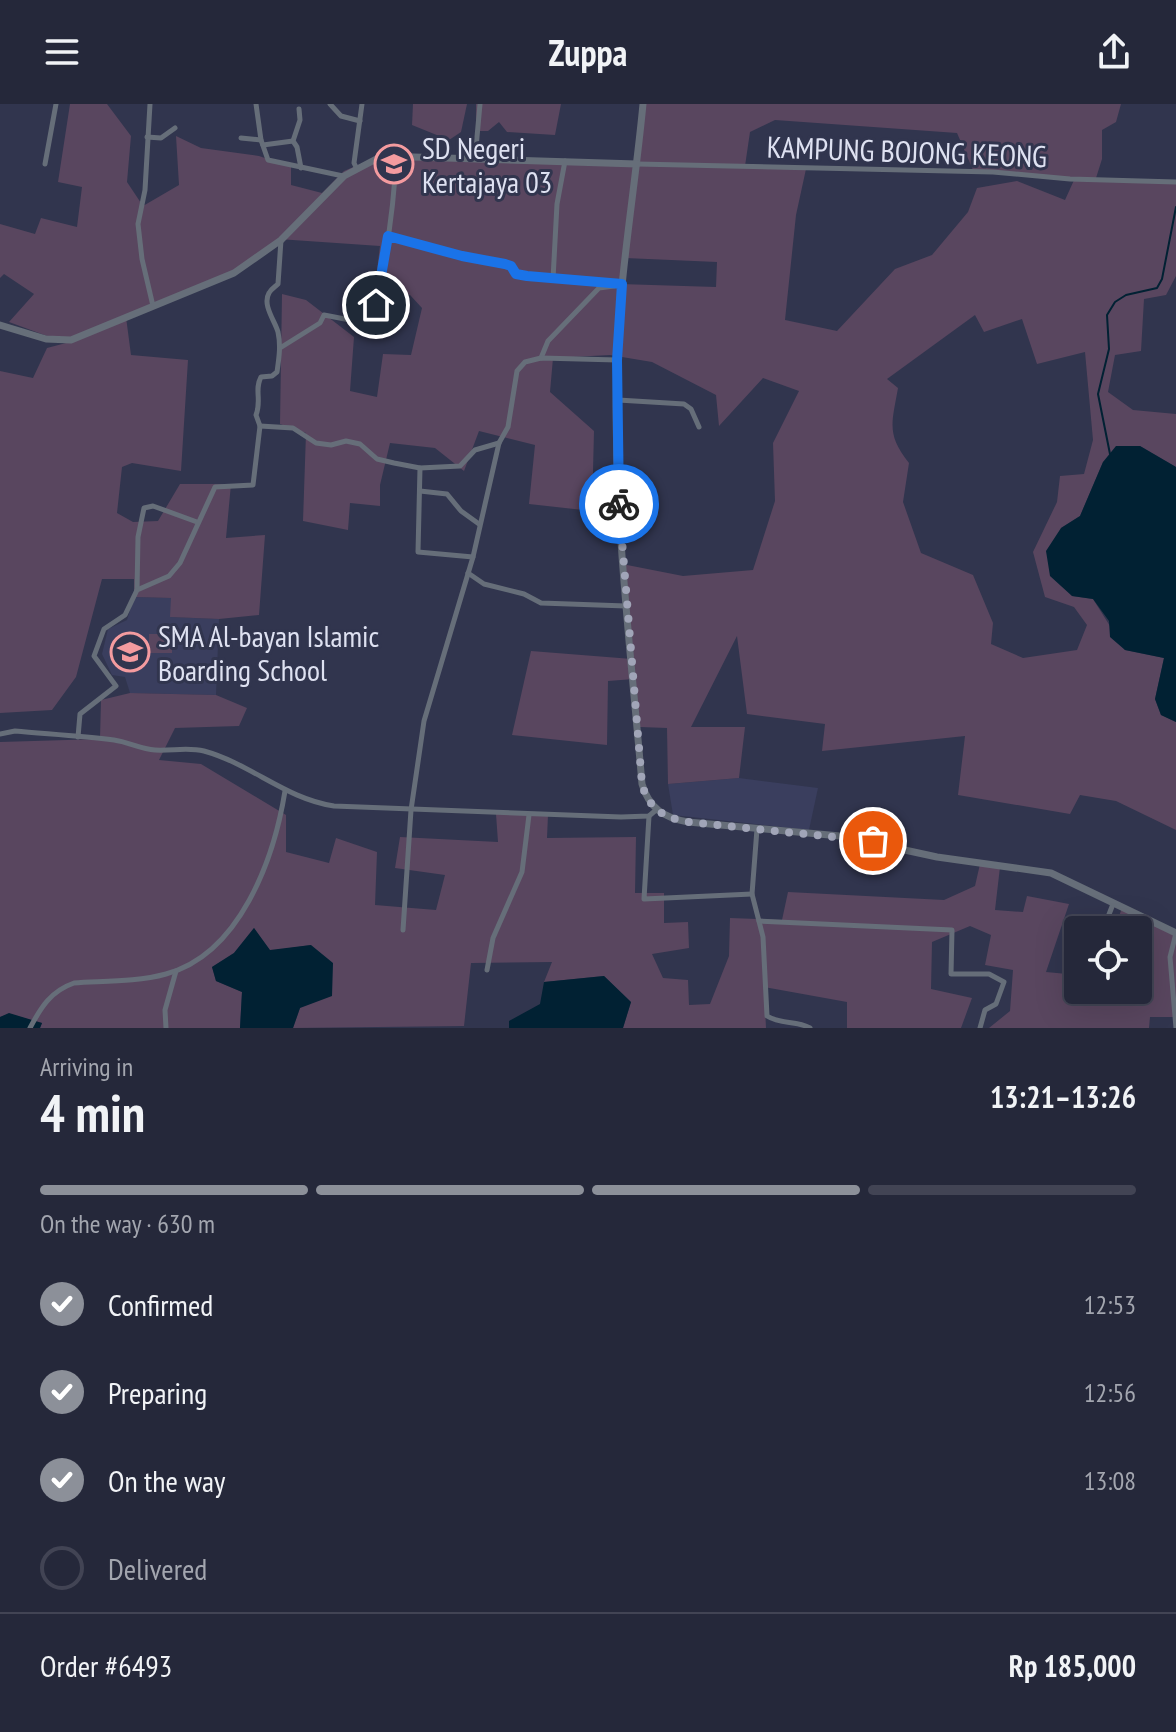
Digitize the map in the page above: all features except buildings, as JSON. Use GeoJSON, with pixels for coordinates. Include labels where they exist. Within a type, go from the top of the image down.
{"type":"FeatureCollection","features":[{"type":"Feature","properties":{"kind":"street"},"geometry":{"type":"LineString","coordinates":[[45,164],[56,104]]}},
{"type":"Feature","properties":{"kind":"street"},"geometry":{"type":"LineString","coordinates":[[150,104],[145,190],[138,224],[153,306]]}},
{"type":"Feature","properties":{"kind":"street"},"geometry":{"type":"LineString","coordinates":[[256,104],[268,160],[344,176]]}},
{"type":"Feature","properties":{"kind":"street"},"geometry":{"type":"LineString","coordinates":[[330,104],[341,116],[360,121]]}},
{"type":"Feature","properties":{"kind":"street"},"geometry":{"type":"LineString","coordinates":[[356,167],[362,104]]}},
{"type":"Feature","properties":{"kind":"street"},"geometry":{"type":"LineString","coordinates":[[475,159],[480,104]]}},
{"type":"Feature","properties":{"kind":"street"},"geometry":{"type":"LineString","coordinates":[[643,104],[622,284],[617,360],[617,471],[642,784],[649,802],[656,810],[676,820],[840,836],[937,857],[1061,876],[1176,933],[1170,957],[1176,1028]]}},
{"type":"Feature","properties":{"kind":"street"},"geometry":{"type":"LineString","coordinates":[[293,141],[300,120],[299,109]]}},
{"type":"Feature","properties":{"kind":"street"},"geometry":{"type":"LineString","coordinates":[[147,137],[161,138],[175,128]]}},
{"type":"Feature","properties":{"kind":"street"},"geometry":{"type":"LineString","coordinates":[[241,138],[262,143],[293,141]]}},
{"type":"Feature","properties":{"kind":"street"},"geometry":{"type":"LineString","coordinates":[[293,141],[301,168]]}},
{"type":"Feature","properties":{"kind":"street"},"geometry":{"type":"LineString","coordinates":[[0,325],[46,339],[71,340],[234,273],[281,240],[344,176],[382,156],[637,164]]}},
{"type":"Feature","properties":{"kind":"street"},"geometry":{"type":"LineString","coordinates":[[280,348],[320,323],[324,315],[371,324],[388,236],[396,157]]}},
{"type":"Feature","properties":{"kind":"street"},"geometry":{"type":"LineString","coordinates":[[553,279],[557,204],[565,160]]}},
{"type":"Feature","properties":{"kind":"street","name":"KAMPUNG BOJONG KEONG"},"geometry":{"type":"LineString","coordinates":[[637,164],[993,172],[1070,179],[1176,182]]}},
{"type":"Feature","properties":{"kind":"street"},"geometry":{"type":"LineString","coordinates":[[388,236],[505,264],[511,266],[516,274],[622,284]]}},
{"type":"Feature","properties":{"kind":"street"},"geometry":{"type":"LineString","coordinates":[[137,590],[169,576],[180,563],[215,487],[253,485],[260,426],[256,415],[260,404],[258,382],[261,377],[277,372],[280,348],[267,298],[278,284],[281,240]]}},
{"type":"Feature","properties":{"kind":"street"},"geometry":{"type":"LineString","coordinates":[[541,358],[548,341],[599,288],[622,284]]}},
{"type":"Feature","properties":{"kind":"street"},"geometry":{"type":"LineString","coordinates":[[403,930],[411,810],[424,721],[473,557],[499,443],[508,427],[517,371],[525,362],[541,358],[617,360]]}},
{"type":"Feature","properties":{"kind":"street"},"geometry":{"type":"LineString","coordinates":[[618,400],[684,404],[691,409],[699,427]]}},
{"type":"Feature","properties":{"kind":"street"},"geometry":{"type":"LineString","coordinates":[[260,426],[293,428],[316,443],[331,445],[346,441],[360,444],[377,459],[420,468],[460,466],[475,450],[499,443]]}},
{"type":"Feature","properties":{"kind":"street"},"geometry":{"type":"LineString","coordinates":[[420,468],[418,552],[473,557]]}},
{"type":"Feature","properties":{"kind":"street"},"geometry":{"type":"LineString","coordinates":[[420,491],[447,494],[461,511],[479,524]]}},
{"type":"Feature","properties":{"kind":"street"},"geometry":{"type":"LineString","coordinates":[[78,737],[80,714],[116,686],[94,653],[104,629],[125,615],[137,590],[138,537],[144,508],[153,506],[197,522]]}},
{"type":"Feature","properties":{"kind":"street"},"geometry":{"type":"LineString","coordinates":[[468,573],[484,584],[524,594],[541,603],[626,606]]}},
{"type":"Feature","properties":{"kind":"street"},"geometry":{"type":"LineString","coordinates":[[0,734],[15,731],[134,744],[154,750],[204,751],[251,769],[285,791],[322,804],[529,815],[649,816],[656,810]]}},
{"type":"Feature","properties":{"kind":"street"},"geometry":{"type":"LineString","coordinates":[[30,1028],[48,999],[65,986],[138,979],[176,970],[203,957],[222,941],[256,887],[285,791]]}},
{"type":"Feature","properties":{"kind":"street"},"geometry":{"type":"LineString","coordinates":[[487,970],[493,938],[522,872],[529,815]]}},
{"type":"Feature","properties":{"kind":"street"},"geometry":{"type":"LineString","coordinates":[[649,816],[644,899],[752,894]]}},
{"type":"Feature","properties":{"kind":"street"},"geometry":{"type":"LineString","coordinates":[[757,829],[752,894],[763,937],[767,1016],[777,1023],[799,1023],[810,1028]]}},
{"type":"Feature","properties":{"kind":"street"},"geometry":{"type":"LineString","coordinates":[[1108,916],[1113,904]]}},
{"type":"Feature","properties":{"kind":"street"},"geometry":{"type":"LineString","coordinates":[[759,921],[952,930],[951,974],[989,974],[1004,982],[996,1004],[985,1010],[980,1028]]}},
{"type":"Feature","properties":{"kind":"street"},"geometry":{"type":"LineString","coordinates":[[166,1028],[165,1010],[176,970]]}},
{"type":"Feature","properties":{"kind":"shaded area"},"geometry":{"type":"Polygon","coordinates":[[[70,104],[107,104],[131,136],[127,182],[143,206],[179,185],[176,136],[201,148],[259,156],[291,167],[291,185],[322,193],[344,171],[382,155],[635,164],[641,104],[1121,104],[1116,122],[1102,130],[1102,159],[1096,178],[1176,181],[1176,276],[1166,295],[1144,299],[1141,351],[1115,355],[1108,392],[1133,410],[1176,414],[1176,467],[1140,446],[1103,462],[1080,516],[1061,528],[1072,596],[1093,599],[1125,650],[1164,658],[1155,699],[1161,715],[1176,722],[1176,830],[1116,801],[1080,795],[1070,814],[958,795],[965,736],[822,751],[825,724],[747,714],[737,636],[691,727],[745,727],[739,778],[668,784],[667,728],[640,727],[634,679],[608,681],[607,745],[512,735],[531,651],[632,659],[622,564],[683,576],[753,570],[775,501],[773,443],[799,391],[763,378],[719,426],[716,395],[652,362],[610,355],[553,358],[550,392],[594,431],[592,511],[529,504],[535,445],[479,431],[464,471],[435,448],[390,443],[380,485],[380,506],[350,503],[348,530],[303,521],[306,433],[280,424],[282,294],[306,300],[354,337],[350,391],[377,397],[383,354],[411,355],[422,308],[410,295],[375,287],[380,246],[278,239],[232,275],[126,317],[131,355],[188,360],[181,471],[132,463],[122,467],[117,513],[133,522],[158,521],[180,484],[231,484],[226,538],[265,535],[259,615],[219,619],[170,617],[171,598],[134,597],[134,579],[102,579],[76,677],[52,710],[0,713],[0,371],[33,378],[47,348],[66,343],[9,322],[34,294],[4,274],[0,278],[0,224],[35,234],[41,218],[77,227],[82,187],[58,182],[70,104]],[[775,120],[750,132],[745,166],[806,169],[796,215],[785,320],[837,331],[895,269],[932,255],[968,212],[977,188],[1017,181],[1065,200],[1075,178],[973,170],[957,133],[775,120]],[[625,258],[620,284],[716,287],[717,262],[625,258]],[[975,315],[887,379],[898,388],[894,436],[909,463],[903,502],[921,553],[973,575],[993,623],[991,644],[1023,658],[1077,650],[1087,625],[1074,607],[1045,597],[1033,552],[1057,502],[1060,476],[1084,474],[1093,440],[1085,352],[1037,364],[1022,319],[984,332],[975,315]]]}},
{"type":"Feature","properties":{"kind":"shaded area"},"geometry":{"type":"Polygon","coordinates":[[[413,104],[467,104],[461,132],[449,140],[412,125],[413,104]]]}},
{"type":"Feature","properties":{"kind":"shaded area"},"geometry":{"type":"Polygon","coordinates":[[[476,104],[561,104],[555,135],[507,132],[499,122],[488,131],[476,131],[476,104]]]}},
{"type":"Feature","properties":{"kind":"shaded area"},"geometry":{"type":"Polygon","coordinates":[[[1116,446],[1140,446],[1176,467],[1176,722],[1161,715],[1155,699],[1164,658],[1125,650],[1110,637],[1109,621],[1093,599],[1072,596],[1050,576],[1046,551],[1061,528],[1080,516],[1103,462],[1116,446]]]}},
{"type":"Feature","properties":{"kind":"shaded area"},"geometry":{"type":"Polygon","coordinates":[[[134,597],[171,598],[171,617],[219,619],[216,695],[130,693],[125,677],[112,675],[102,654],[108,629],[127,620],[134,597]]]}},
{"type":"Feature","properties":{"kind":"shaded area"},"geometry":{"type":"Polygon","coordinates":[[[149,634],[172,634],[172,653],[149,653],[149,634]]]}},
{"type":"Feature","properties":{"kind":"shaded area"},"geometry":{"type":"Polygon","coordinates":[[[130,693],[216,695],[247,708],[239,726],[175,728],[159,760],[201,764],[286,815],[286,852],[329,863],[336,838],[377,852],[375,905],[436,910],[445,875],[395,868],[400,837],[498,842],[496,814],[548,815],[547,838],[636,837],[635,893],[664,893],[664,923],[688,922],[689,948],[652,954],[663,978],[688,980],[689,1005],[710,1004],[729,956],[730,918],[782,920],[788,892],[944,900],[975,886],[980,864],[1000,867],[995,910],[1023,912],[1027,896],[1069,904],[1046,972],[1064,974],[1064,1004],[1152,1004],[1152,921],[1176,932],[1176,1017],[1150,1017],[1149,1028],[989,1028],[1010,1011],[1013,970],[985,965],[991,935],[970,926],[932,942],[931,989],[972,998],[961,1028],[847,1028],[847,1002],[764,987],[766,1028],[623,1028],[631,1002],[604,976],[544,982],[552,962],[471,963],[464,1026],[293,1028],[300,1008],[311,945],[270,951],[254,928],[234,953],[212,967],[216,981],[242,992],[240,1028],[40,1028],[42,1023],[9,1014],[0,1017],[0,742],[100,739],[101,700],[130,693]]]}},
{"type":"Feature","properties":{"kind":"shaded area"},"geometry":{"type":"Polygon","coordinates":[[[739,778],[818,788],[809,830],[673,815],[668,784],[739,778]]]}},
{"type":"Feature","properties":{"kind":"shaded area"},"geometry":{"type":"Polygon","coordinates":[[[1122,908],[1140,916],[1119,916],[1122,908]]]}},
{"type":"Feature","properties":{"kind":"shaded area"},"geometry":{"type":"Polygon","coordinates":[[[254,928],[270,950],[311,945],[333,963],[332,996],[300,1008],[293,1028],[240,1028],[242,992],[216,981],[212,967],[234,953],[254,928]]]}},
{"type":"Feature","properties":{"kind":"shaded area"},"geometry":{"type":"Polygon","coordinates":[[[604,976],[631,1002],[623,1028],[509,1028],[509,1021],[540,1004],[544,982],[604,976]]]}},
{"type":"Feature","properties":{"kind":"shaded area"},"geometry":{"type":"Polygon","coordinates":[[[9,1013],[42,1023],[40,1028],[0,1028],[0,1017],[9,1013]]]}},
{"type":"Feature","properties":{"kind":"waterway"},"geometry":{"type":"LineString","coordinates":[[1110,454],[1098,394],[1109,349],[1107,315],[1115,302],[1126,295],[1157,288],[1162,279],[1176,207]]}},
{"type":"Feature","properties":{"kind":"way so far"},"geometry":{"type":"LineString","coordinates":[[619,504],[642,784],[649,802],[656,810],[676,820],[873,841]]}},
{"type":"Feature","properties":{"kind":"place","name":"SD Negeri Kertajaya 03"},"geometry":{"type":"Point","coordinates":[394,164]}},
{"type":"Feature","properties":{"kind":"place","name":"SMA Al-bayan Islamic Boarding School"},"geometry":{"type":"Point","coordinates":[130,652]}},
{"type":"Feature","properties":{"kind":"route"},"geometry":{"type":"LineString","coordinates":[[376,305],[388,236],[505,264],[511,266],[516,274],[622,284],[617,360],[619,504]]}}]}
